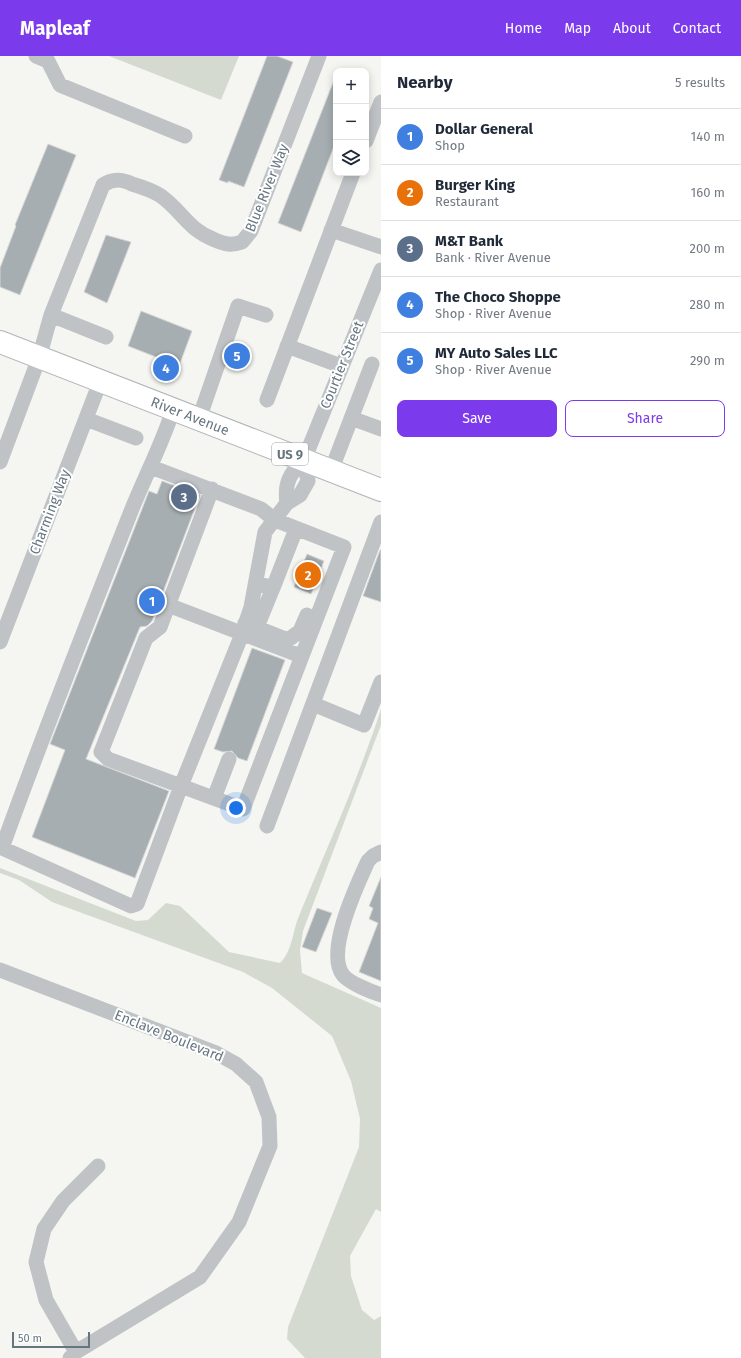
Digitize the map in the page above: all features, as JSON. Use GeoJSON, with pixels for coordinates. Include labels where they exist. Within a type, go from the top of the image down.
{"type":"FeatureCollection","features":[{"type":"Feature","properties":{"kind":"highway","name":"River Avenue"},"geometry":{"type":"LineString","coordinates":[[0,342],[381,490]]}},
{"type":"Feature","properties":{"kind":"street"},"geometry":{"type":"LineString","coordinates":[[36,56],[48,61],[60,85],[186,136]]}},
{"type":"Feature","properties":{"kind":"street","name":"Blue River Way"},"geometry":{"type":"LineString","coordinates":[[0,462],[39,358],[51,315],[103,185],[109,181],[125,181],[153,192],[167,201],[202,235],[228,245],[242,242],[247,238],[319,56]]}},
{"type":"Feature","properties":{"kind":"street"},"geometry":{"type":"LineString","coordinates":[[366,140],[381,104]]}},
{"type":"Feature","properties":{"kind":"street"},"geometry":{"type":"LineString","coordinates":[[266,400],[352,176]]}},
{"type":"Feature","properties":{"kind":"street"},"geometry":{"type":"LineString","coordinates":[[331,230],[381,247]]}},
{"type":"Feature","properties":{"kind":"street","name":"Courtier Street"},"geometry":{"type":"LineString","coordinates":[[304,460],[381,270]]}},
{"type":"Feature","properties":{"kind":"street"},"geometry":{"type":"LineString","coordinates":[[199,419],[238,306],[266,315]]}},
{"type":"Feature","properties":{"kind":"street"},"geometry":{"type":"LineString","coordinates":[[51,315],[106,337]]}},
{"type":"Feature","properties":{"kind":"street"},"geometry":{"type":"LineString","coordinates":[[287,346],[341,366]]}},
{"type":"Feature","properties":{"kind":"street"},"geometry":{"type":"LineString","coordinates":[[331,471],[372,364]]}},
{"type":"Feature","properties":{"kind":"street","name":"Charming Way"},"geometry":{"type":"LineString","coordinates":[[0,642],[100,382]]}},
{"type":"Feature","properties":{"kind":"street"},"geometry":{"type":"LineString","coordinates":[[173,410],[151,467],[141,486],[36,754],[2,848],[131,906],[137,904],[181,786],[248,628],[273,588],[296,529]]}},
{"type":"Feature","properties":{"kind":"street"},"geometry":{"type":"LineString","coordinates":[[351,418],[381,429]]}},
{"type":"Feature","properties":{"kind":"street"},"geometry":{"type":"LineString","coordinates":[[86,419],[136,438]]}},
{"type":"Feature","properties":{"kind":"street"},"geometry":{"type":"LineString","coordinates":[[248,628],[265,532],[287,503],[300,495],[308,481],[304,460]]}},
{"type":"Feature","properties":{"kind":"street"},"geometry":{"type":"LineString","coordinates":[[151,467],[212,489],[261,509],[275,520],[344,547],[243,809],[108,759],[102,752],[146,638],[160,627],[212,489]]}},
{"type":"Feature","properties":{"kind":"street"},"geometry":{"type":"LineString","coordinates":[[267,826],[381,522]]}},
{"type":"Feature","properties":{"kind":"street"},"geometry":{"type":"LineString","coordinates":[[168,605],[288,640],[300,632],[335,544]]}},
{"type":"Feature","properties":{"kind":"street"},"geometry":{"type":"LineString","coordinates":[[256,583],[273,588]]}},
{"type":"Feature","properties":{"kind":"street"},"geometry":{"type":"LineString","coordinates":[[248,628],[301,656]]}},
{"type":"Feature","properties":{"kind":"street"},"geometry":{"type":"LineString","coordinates":[[313,704],[364,725],[381,682]]}},
{"type":"Feature","properties":{"kind":"street"},"geometry":{"type":"LineString","coordinates":[[214,798],[229,759]]}},
{"type":"Feature","properties":{"kind":"street"},"geometry":{"type":"LineString","coordinates":[[381,852],[373,856],[368,861],[362,875],[342,926],[338,954],[340,970],[345,978],[381,995]]}},
{"type":"Feature","properties":{"kind":"street","name":"Enclave Boulevard"},"geometry":{"type":"LineString","coordinates":[[0,970],[216,1053],[236,1064],[256,1082],[269,1117],[270,1146],[239,1222],[200,1277],[73,1355]]}},
{"type":"Feature","properties":{"kind":"street"},"geometry":{"type":"LineString","coordinates":[[73,1355],[46,1300],[36,1262],[44,1229],[63,1202],[98,1166]]}},
{"type":"Feature","properties":{"kind":"shaded area"},"geometry":{"type":"Polygon","coordinates":[[[109,56],[239,56],[221,100],[109,56]]]}},
{"type":"Feature","properties":{"kind":"shaded area"},"geometry":{"type":"Polygon","coordinates":[[[381,709],[381,725],[303,931],[300,950],[302,973],[381,1008],[381,1212],[376,1209],[350,1256],[351,1276],[362,1310],[374,1320],[381,1316],[381,1358],[305,1358],[287,1339],[288,1327],[359,1147],[360,1119],[351,1081],[332,1036],[272,988],[243,972],[52,902],[19,880],[0,873],[0,868],[136,921],[148,920],[166,903],[180,906],[229,952],[280,963],[290,947],[299,916],[352,788],[381,709]]]}},
{"type":"Feature","properties":{"kind":"building"},"geometry":{"type":"Polygon","coordinates":[[[267,56],[277,56],[293,62],[244,187],[228,181],[228,183],[219,180],[267,56]]]}},
{"type":"Feature","properties":{"kind":"building"},"geometry":{"type":"Polygon","coordinates":[[[333,83],[333,149],[301,232],[278,223],[333,83]]]}},
{"type":"Feature","properties":{"kind":"building"},"geometry":{"type":"Polygon","coordinates":[[[48,144],[76,155],[20,295],[0,287],[0,268],[16,226],[15,225],[48,144]]]}},
{"type":"Feature","properties":{"kind":"building"},"geometry":{"type":"Polygon","coordinates":[[[106,235],[131,242],[107,303],[84,292],[106,235]]]}},
{"type":"Feature","properties":{"kind":"building"},"geometry":{"type":"Polygon","coordinates":[[[141,311],[192,331],[179,366],[128,346],[141,311]]]}},
{"type":"Feature","properties":{"kind":"building"},"geometry":{"type":"Polygon","coordinates":[[[233,347],[245,353],[241,364],[229,359],[233,347]]]}},
{"type":"Feature","properties":{"kind":"building"},"geometry":{"type":"Polygon","coordinates":[[[162,481],[200,495],[152,621],[147,626],[140,627],[86,759],[169,791],[135,878],[32,837],[65,750],[50,744],[149,491],[157,494],[162,481]]]}},
{"type":"Feature","properties":{"kind":"building"},"geometry":{"type":"Polygon","coordinates":[[[381,550],[381,602],[363,596],[381,550]]]}},
{"type":"Feature","properties":{"kind":"building"},"geometry":{"type":"Polygon","coordinates":[[[307,554],[324,561],[311,594],[294,587],[307,554]]]}},
{"type":"Feature","properties":{"kind":"building"},"geometry":{"type":"Polygon","coordinates":[[[252,648],[285,660],[247,761],[238,758],[232,751],[223,752],[214,749],[252,648]]]}},
{"type":"Feature","properties":{"kind":"building"},"geometry":{"type":"Polygon","coordinates":[[[381,877],[381,981],[359,972],[378,923],[369,919],[373,908],[369,906],[381,877]]]}},
{"type":"Feature","properties":{"kind":"building"},"geometry":{"type":"Polygon","coordinates":[[[317,908],[332,913],[316,952],[302,947],[317,908]]]}},
{"type":"Feature","properties":{"kind":"place","name":"MY Auto Sales LLC"},"geometry":{"type":"Point","coordinates":[237,356]}},
{"type":"Feature","properties":{"kind":"place","name":"The Choco Shoppe"},"geometry":{"type":"Point","coordinates":[166,368]}},
{"type":"Feature","properties":{"kind":"place","name":"M&T Bank"},"geometry":{"type":"Point","coordinates":[184,497]}},
{"type":"Feature","properties":{"kind":"place","name":"Burger King"},"geometry":{"type":"Point","coordinates":[308,575]}},
{"type":"Feature","properties":{"kind":"place","name":"Dollar General"},"geometry":{"type":"Point","coordinates":[152,601]}}]}
